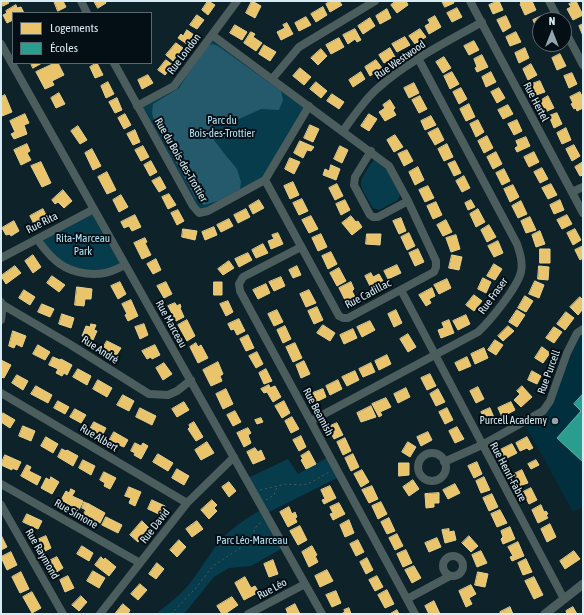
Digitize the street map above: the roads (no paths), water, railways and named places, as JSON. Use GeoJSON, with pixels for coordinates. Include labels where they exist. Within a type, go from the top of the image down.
{"type":"FeatureCollection","features":[{"type":"Feature","properties":{"kind":"street"},"geometry":{"type":"LineString","coordinates":[[81,1],[86,12]]}},
{"type":"Feature","properties":{"kind":"street","name":"Rue London"},"geometry":{"type":"LineString","coordinates":[[137,106],[174,86],[236,1]]}},
{"type":"Feature","properties":{"kind":"street"},"geometry":{"type":"LineString","coordinates":[[272,79],[299,47],[375,1]]}},
{"type":"Feature","properties":{"kind":"street","name":"Rue Hertel"},"geometry":{"type":"LineString","coordinates":[[470,1],[583,213]]}},
{"type":"Feature","properties":{"kind":"street"},"geometry":{"type":"LineString","coordinates":[[549,1],[555,12]]}},
{"type":"Feature","properties":{"kind":"street","name":"Rue Westwood"},"geometry":{"type":"LineString","coordinates":[[343,130],[367,99],[378,88],[418,58],[482,22]]}},
{"type":"Feature","properties":{"kind":"street","name":"Rue Cadillac"},"geometry":{"type":"LineString","coordinates":[[212,35],[343,130],[389,166],[408,201],[436,261],[434,272],[348,318],[339,316],[264,180]]}},
{"type":"Feature","properties":{"kind":"street","name":"Rue Marceau"},"geometry":{"type":"LineString","coordinates":[[1,44],[12,64]]}},
{"type":"Feature","properties":{"kind":"street"},"geometry":{"type":"LineString","coordinates":[[572,44],[583,65]]}},
{"type":"Feature","properties":{"kind":"street","name":"Rue Fraser"},"geometry":{"type":"LineString","coordinates":[[311,422],[478,332],[486,325],[518,281],[521,270],[521,256],[517,244],[418,58]]}},
{"type":"Feature","properties":{"kind":"street","name":"Rue Marceau"},"geometry":{"type":"LineString","coordinates":[[12,64],[322,614]]}},
{"type":"Feature","properties":{"kind":"street","name":"Rue du Bois-des-Trottier"},"geometry":{"type":"LineString","coordinates":[[115,64],[193,206],[199,213],[208,212],[264,180],[309,106]]}},
{"type":"Feature","properties":{"kind":"street"},"geometry":{"type":"LineString","coordinates":[[371,151],[355,177],[354,185],[370,215],[374,218],[378,217],[408,201]]}},
{"type":"Feature","properties":{"kind":"street"},"geometry":{"type":"LineString","coordinates":[[572,192],[583,188]]}},
{"type":"Feature","properties":{"kind":"street","name":"Rue Rita"},"geometry":{"type":"LineString","coordinates":[[1,258],[94,209]]}},
{"type":"Feature","properties":{"kind":"street"},"geometry":{"type":"LineString","coordinates":[[37,239],[54,260],[66,268],[78,272],[92,274],[107,273],[126,265]]}},
{"type":"Feature","properties":{"kind":"street","name":"Rue Beamish"},"geometry":{"type":"LineString","coordinates":[[301,247],[243,277],[240,284],[240,291],[416,614]]}},
{"type":"Feature","properties":{"kind":"street","name":"Rue Henri-Fabre"},"geometry":{"type":"LineString","coordinates":[[401,290],[564,599]]}},
{"type":"Feature","properties":{"kind":"street"},"geometry":{"type":"LineString","coordinates":[[1,320],[2,303]]}},
{"type":"Feature","properties":{"kind":"street","name":"Rue André"},"geometry":{"type":"LineString","coordinates":[[2,303],[71,344],[149,394],[168,395],[177,391],[191,380]]}},
{"type":"Feature","properties":{"kind":"street","name":"Rue Purcell"},"geometry":{"type":"LineString","coordinates":[[444,462],[482,446],[543,410],[550,401],[566,353],[577,333],[583,328]]}},
{"type":"Feature","properties":{"kind":"street","name":"Rue Albert"},"geometry":{"type":"LineString","coordinates":[[1,393],[187,503]]}},
{"type":"Feature","properties":{"kind":"street","name":"Rue David"},"geometry":{"type":"LineString","coordinates":[[100,614],[187,503],[234,457]]}},
{"type":"Feature","properties":{"kind":"street","name":"Rue Simone"},"geometry":{"type":"LineString","coordinates":[[1,484],[140,564]]}},
{"type":"Feature","properties":{"kind":"street","name":"Rue Raymond"},"geometry":{"type":"LineString","coordinates":[[1,505],[63,614]]}},
{"type":"Feature","properties":{"kind":"street"},"geometry":{"type":"LineString","coordinates":[[407,599],[450,576]]}},
{"type":"Feature","properties":{"kind":"street","name":"Rue Léo"},"geometry":{"type":"LineString","coordinates":[[248,614],[306,584]]}},
{"type":"Feature","properties":{"kind":"street"},"geometry":{"type":"LineString","coordinates":[[545,614],[583,584]]}},
{"type":"Feature","properties":{"kind":"place","name":"Purcell Academy"},"geometry":{"type":"Point","coordinates":[555,421]}},
{"type":"Feature","properties":{"kind":"park label","name":"Parc du Bois-des-Trottier"},"geometry":{"type":"Point","coordinates":[222,127]}},
{"type":"Feature","properties":{"kind":"park label","name":"Rita-Marceau Park"},"geometry":{"type":"Point","coordinates":[83,245]}},
{"type":"Feature","properties":{"kind":"park label","name":"Parc Léo-Marceau"},"geometry":{"type":"Point","coordinates":[252,541]}}]}
